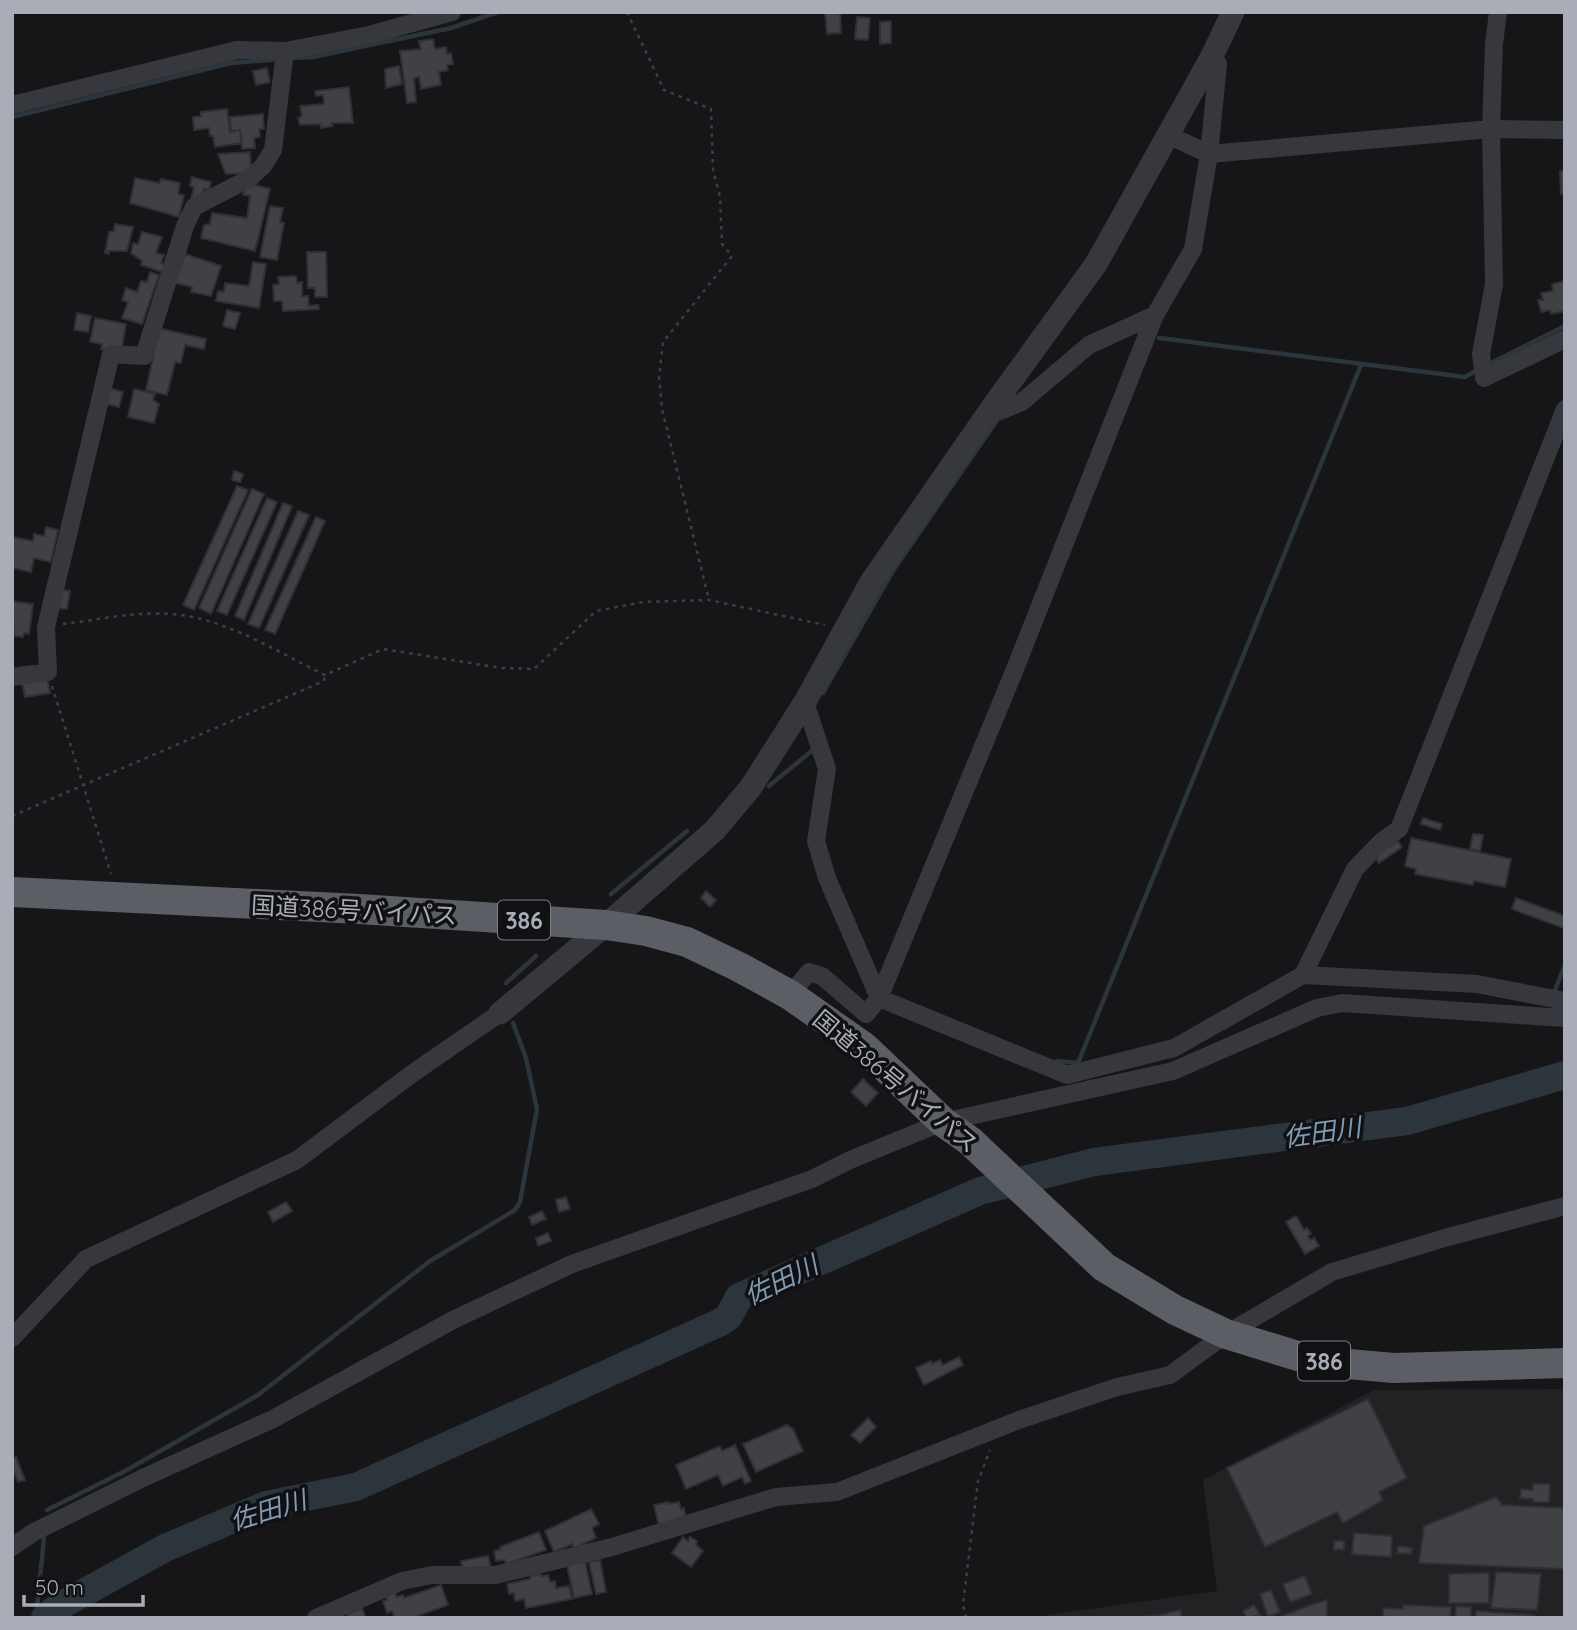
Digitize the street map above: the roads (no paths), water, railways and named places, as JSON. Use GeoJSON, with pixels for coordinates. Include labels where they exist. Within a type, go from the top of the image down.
{"type":"FeatureCollection","features":[{"type":"Feature","properties":{"kind":"highway","name":"国道386号バイパス"},"geometry":{"type":"LineString","coordinates":[[12,892],[606,925],[646,931],[687,942],[790,995],[864,1048],[943,1122],[970,1141],[1104,1267],[1175,1310],[1226,1334],[1314,1361],[1394,1368],[1565,1363]]}},
{"type":"Feature","properties":{"kind":"street"},"geometry":{"type":"LineString","coordinates":[[12,105],[237,50],[285,51],[369,35],[452,12]]}},
{"type":"Feature","properties":{"kind":"street"},"geometry":{"type":"LineString","coordinates":[[12,1338],[86,1259],[297,1160],[412,1073],[500,1013],[715,830],[751,787],[805,702],[871,582],[1096,264],[1212,56],[1233,12]]}},
{"type":"Feature","properties":{"kind":"street"},"geometry":{"type":"LineString","coordinates":[[1498,12],[1491,129],[1494,284],[1482,357],[1484,378],[1565,339]]}},
{"type":"Feature","properties":{"kind":"street"},"geometry":{"type":"LineString","coordinates":[[12,677],[48,673],[46,627],[111,354],[144,356],[185,226],[194,207],[250,177],[263,166],[273,150],[285,51]]}},
{"type":"Feature","properties":{"kind":"street"},"geometry":{"type":"LineString","coordinates":[[790,995],[809,972],[822,976],[866,1014],[879,998],[1013,674],[1155,315],[1193,249],[1209,154],[1217,64],[1212,56]]}},
{"type":"Feature","properties":{"kind":"street"},"geometry":{"type":"LineString","coordinates":[[1168,135],[1209,154],[1491,129],[1565,130]]}},
{"type":"Feature","properties":{"kind":"street"},"geometry":{"type":"LineString","coordinates":[[993,407],[1004,409],[1022,402],[1089,345],[1155,315]]}},
{"type":"Feature","properties":{"kind":"street"},"geometry":{"type":"LineString","coordinates":[[1303,975],[1355,869],[1382,841],[1399,829],[1565,409]]}},
{"type":"Feature","properties":{"kind":"street"},"geometry":{"type":"LineString","coordinates":[[805,702],[827,769],[817,841],[827,878],[879,998],[1067,1075],[1174,1048],[1303,975],[1477,984],[1565,1001]]}},
{"type":"Feature","properties":{"kind":"street"},"geometry":{"type":"LineString","coordinates":[[12,1546],[34,1532],[143,1478],[273,1419],[453,1320],[572,1264],[812,1179],[850,1160],[943,1122],[1173,1071],[1317,1008],[1342,1003],[1565,1018]]}},
{"type":"Feature","properties":{"kind":"street"},"geometry":{"type":"LineString","coordinates":[[316,1618],[402,1581],[432,1575],[495,1574],[612,1547],[776,1497],[837,1492],[999,1427],[1117,1387],[1170,1375],[1226,1334],[1332,1272],[1565,1206]]}},
{"type":"Feature","properties":{"kind":"waterway"},"geometry":{"type":"LineString","coordinates":[[290,58],[313,57],[451,28],[498,12]]}},
{"type":"Feature","properties":{"kind":"waterway"},"geometry":{"type":"LineString","coordinates":[[12,117],[231,63],[281,59]]}},
{"type":"Feature","properties":{"kind":"waterway"},"geometry":{"type":"LineString","coordinates":[[1487,365],[1565,326]]}},
{"type":"Feature","properties":{"kind":"waterway"},"geometry":{"type":"LineString","coordinates":[[1159,338],[1465,377],[1479,369]]}},
{"type":"Feature","properties":{"kind":"waterway"},"geometry":{"type":"LineString","coordinates":[[1057,1061],[1078,1063],[1361,365]]}},
{"type":"Feature","properties":{"kind":"waterway"},"geometry":{"type":"LineString","coordinates":[[823,693],[894,569],[998,419],[1006,416]]}},
{"type":"Feature","properties":{"kind":"waterway"},"geometry":{"type":"LineString","coordinates":[[769,786],[814,749]]}},
{"type":"Feature","properties":{"kind":"waterway"},"geometry":{"type":"LineString","coordinates":[[611,894],[687,831]]}},
{"type":"Feature","properties":{"kind":"waterway"},"geometry":{"type":"LineString","coordinates":[[506,983],[536,956]]}},
{"type":"Feature","properties":{"kind":"waterway"},"geometry":{"type":"LineString","coordinates":[[1555,990],[1565,965]]}},
{"type":"Feature","properties":{"kind":"waterway"},"geometry":{"type":"LineString","coordinates":[[47,1510],[127,1470],[258,1395],[430,1261],[515,1210],[520,1202],[537,1109],[526,1058],[513,1023]]}},
{"type":"Feature","properties":{"kind":"waterway","name":"佐田川"},"geometry":{"type":"LineString","coordinates":[[45,1618],[58,1607],[165,1548],[266,1505],[356,1487],[721,1322],[729,1316],[739,1297],[980,1191],[1094,1162],[1407,1121],[1565,1075]]}},
{"type":"Feature","properties":{"kind":"waterway"},"geometry":{"type":"LineString","coordinates":[[36,1618],[44,1538]]}}]}
